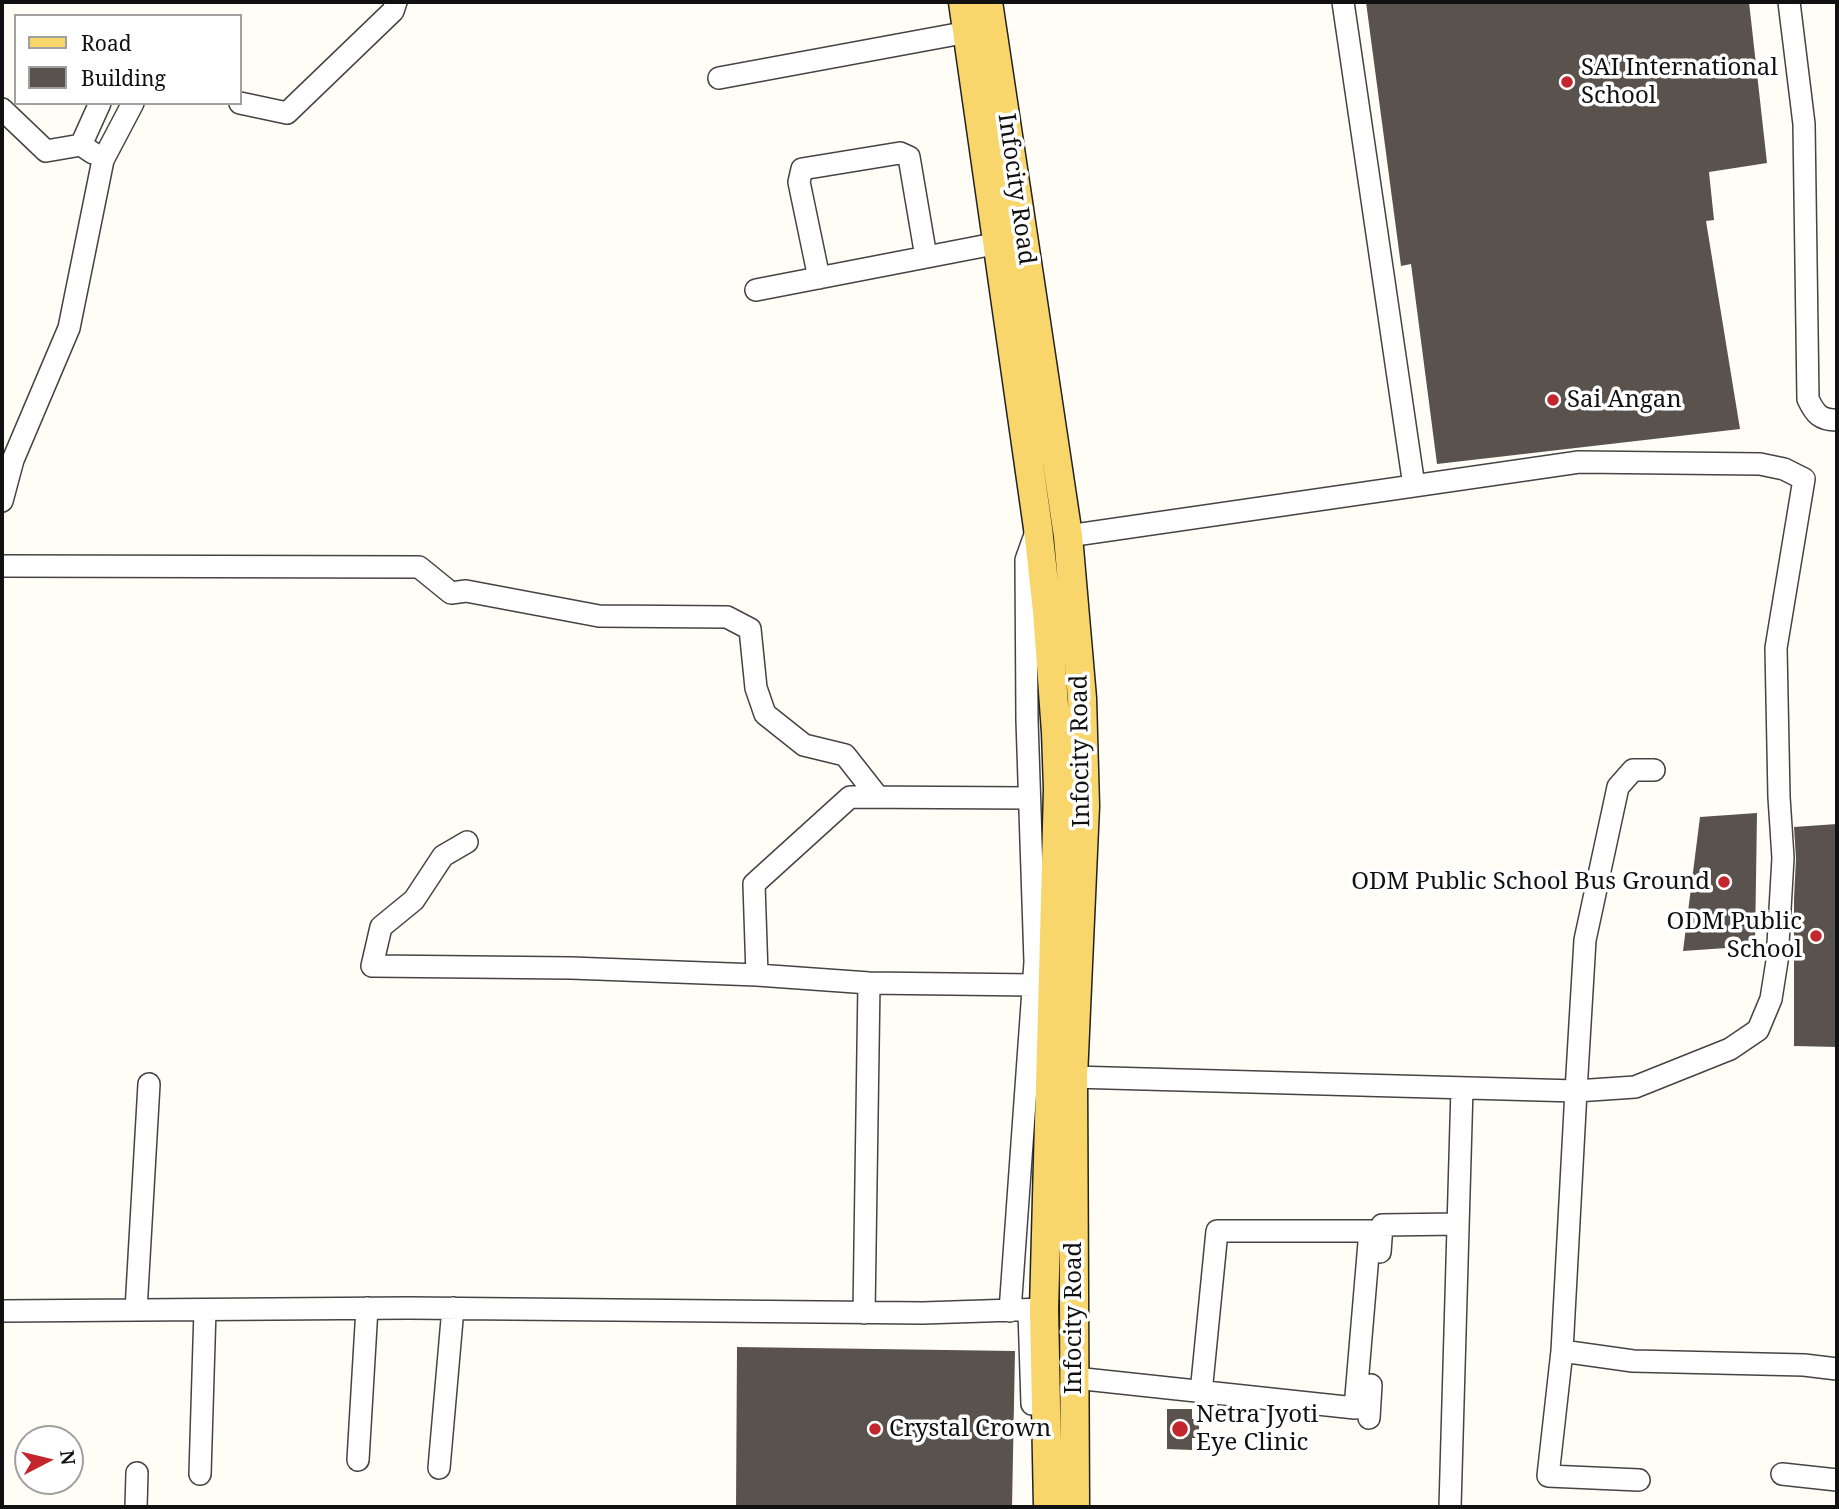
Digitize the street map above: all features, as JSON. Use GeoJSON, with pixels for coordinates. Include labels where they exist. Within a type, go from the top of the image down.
{"type":"FeatureCollection","features":[{"type":"Feature","properties":{"kind":"main road","name":"Infocity Road"},"geometry":{"type":"LineString","coordinates":[[963,2],[999,243],[1025,335],[1068,536],[1082,698],[1085,806],[1068,906],[1028,1310],[1048,1507]]}},
{"type":"Feature","properties":{"kind":"main road","name":"Infocity Road"},"geometry":{"type":"LineString","coordinates":[[988,2],[1025,335],[1068,906],[1073,1077],[1075,1507]]}},
{"type":"Feature","properties":{"kind":"street"},"geometry":{"type":"LineString","coordinates":[[242,103],[287,113],[393,11],[396,2]]}},
{"type":"Feature","properties":{"kind":"street"},"geometry":{"type":"LineString","coordinates":[[1343,2],[1414,486]]}},
{"type":"Feature","properties":{"kind":"street"},"geometry":{"type":"LineString","coordinates":[[1789,2],[1804,124],[1808,399],[1814,412],[1825,420],[1837,420]]}},
{"type":"Feature","properties":{"kind":"street"},"geometry":{"type":"LineString","coordinates":[[719,78],[968,32]]}},
{"type":"Feature","properties":{"kind":"street"},"geometry":{"type":"LineString","coordinates":[[81,145],[99,105]]}},
{"type":"Feature","properties":{"kind":"street"},"geometry":{"type":"LineString","coordinates":[[2,501],[13,460],[69,328],[103,160],[132,105]]}},
{"type":"Feature","properties":{"kind":"street"},"geometry":{"type":"LineString","coordinates":[[2,109],[46,151],[81,145],[103,160]]}},
{"type":"Feature","properties":{"kind":"street"},"geometry":{"type":"LineString","coordinates":[[818,278],[799,182],[802,169],[900,153],[909,157],[926,257]]}},
{"type":"Feature","properties":{"kind":"street"},"geometry":{"type":"LineString","coordinates":[[756,290],[999,243]]}},
{"type":"Feature","properties":{"kind":"street"},"geometry":{"type":"LineString","coordinates":[[1068,536],[1579,462],[1760,464],[1784,468],[1804,479],[1776,648],[1783,858],[1777,961],[1771,999],[1758,1030],[1730,1049],[1635,1087],[1576,1091],[1073,1077]]}},
{"type":"Feature","properties":{"kind":"street"},"geometry":{"type":"LineString","coordinates":[[1035,1507],[1028,1310],[1035,962],[1029,798],[1026,560],[1038,528]]}},
{"type":"Feature","properties":{"kind":"street"},"geometry":{"type":"LineString","coordinates":[[2,566],[419,567],[451,593],[466,591],[599,615],[727,617],[750,629],[756,688],[765,714],[804,745],[845,755],[878,797]]}},
{"type":"Feature","properties":{"kind":"street"},"geometry":{"type":"LineString","coordinates":[[1639,1480],[1548,1476],[1562,1351],[1585,940],[1618,787],[1633,771],[1654,770]]}},
{"type":"Feature","properties":{"kind":"street"},"geometry":{"type":"LineString","coordinates":[[757,975],[754,884],[849,797],[1029,798]]}},
{"type":"Feature","properties":{"kind":"street"},"geometry":{"type":"LineString","coordinates":[[467,842],[443,856],[414,900],[381,927],[372,966],[571,968],[757,975],[869,983],[1033,985]]}},
{"type":"Feature","properties":{"kind":"street"},"geometry":{"type":"LineString","coordinates":[[864,1313],[869,983]]}},
{"type":"Feature","properties":{"kind":"street"},"geometry":{"type":"LineString","coordinates":[[136,1310],[149,1084]]}},
{"type":"Feature","properties":{"kind":"street"},"geometry":{"type":"LineString","coordinates":[[1450,1507],[1462,1088]]}},
{"type":"Feature","properties":{"kind":"street"},"geometry":{"type":"LineString","coordinates":[[1369,1418],[1382,1225],[1458,1224]]}},
{"type":"Feature","properties":{"kind":"street"},"geometry":{"type":"LineString","coordinates":[[1075,1378],[1201,1393],[1355,1408],[1370,1231],[1217,1231],[1201,1393]]}},
{"type":"Feature","properties":{"kind":"street"},"geometry":{"type":"LineString","coordinates":[[358,1460],[367,1308]]}},
{"type":"Feature","properties":{"kind":"street"},"geometry":{"type":"LineString","coordinates":[[2,1311],[453,1308],[864,1313],[1028,1310]]}},
{"type":"Feature","properties":{"kind":"street"},"geometry":{"type":"LineString","coordinates":[[439,1468],[453,1308]]}},
{"type":"Feature","properties":{"kind":"street"},"geometry":{"type":"LineString","coordinates":[[200,1474],[205,1310]]}},
{"type":"Feature","properties":{"kind":"street"},"geometry":{"type":"LineString","coordinates":[[1562,1351],[1633,1361],[1837,1368]]}},
{"type":"Feature","properties":{"kind":"street"},"geometry":{"type":"LineString","coordinates":[[136,1507],[137,1473]]}},
{"type":"Feature","properties":{"kind":"street"},"geometry":{"type":"LineString","coordinates":[[1782,1474],[1837,1480]]}},
{"type":"Feature","properties":{"kind":"building"},"geometry":{"type":"Polygon","coordinates":[[[1366,2],[1749,2],[1767,163],[1709,172],[1714,220],[1706,221],[1740,429],[1437,464],[1411,264],[1401,266],[1366,2]]]}},
{"type":"Feature","properties":{"kind":"building","name":"ODM Public School Bus Ground"},"geometry":{"type":"Polygon","coordinates":[[[1757,813],[1755,946],[1683,951],[1700,817],[1757,813]]]}},
{"type":"Feature","properties":{"kind":"building","name":"ODM Public School"},"geometry":{"type":"Polygon","coordinates":[[[1837,824],[1837,1047],[1794,1046],[1794,827],[1837,824]]]}},
{"type":"Feature","properties":{"kind":"building","name":"Crystal Crown"},"geometry":{"type":"Polygon","coordinates":[[[737,1347],[1015,1351],[1012,1507],[736,1507],[737,1347]]]}},
{"type":"Feature","properties":{"kind":"building"},"geometry":{"type":"Polygon","coordinates":[[[1167,1409],[1192,1409],[1192,1419],[1199,1419],[1199,1438],[1192,1438],[1192,1450],[1167,1449],[1167,1409]]]}},
{"type":"Feature","properties":{"kind":"place","name":"SAI International School"},"geometry":{"type":"Point","coordinates":[1567,82]}},
{"type":"Feature","properties":{"kind":"place","name":"Sai Angan"},"geometry":{"type":"Point","coordinates":[1553,400]}},
{"type":"Feature","properties":{"kind":"place","name":"ODM Public School Bus Ground"},"geometry":{"type":"Point","coordinates":[1724,882]}},
{"type":"Feature","properties":{"kind":"place","name":"ODM Public School"},"geometry":{"type":"Point","coordinates":[1816,936]}},
{"type":"Feature","properties":{"kind":"place","name":"Crystal Crown"},"geometry":{"type":"Point","coordinates":[875,1429]}},
{"type":"Feature","properties":{"kind":"place","name":"Netra Jyoti Eye Clinic"},"geometry":{"type":"Point","coordinates":[1180,1429]}}]}
